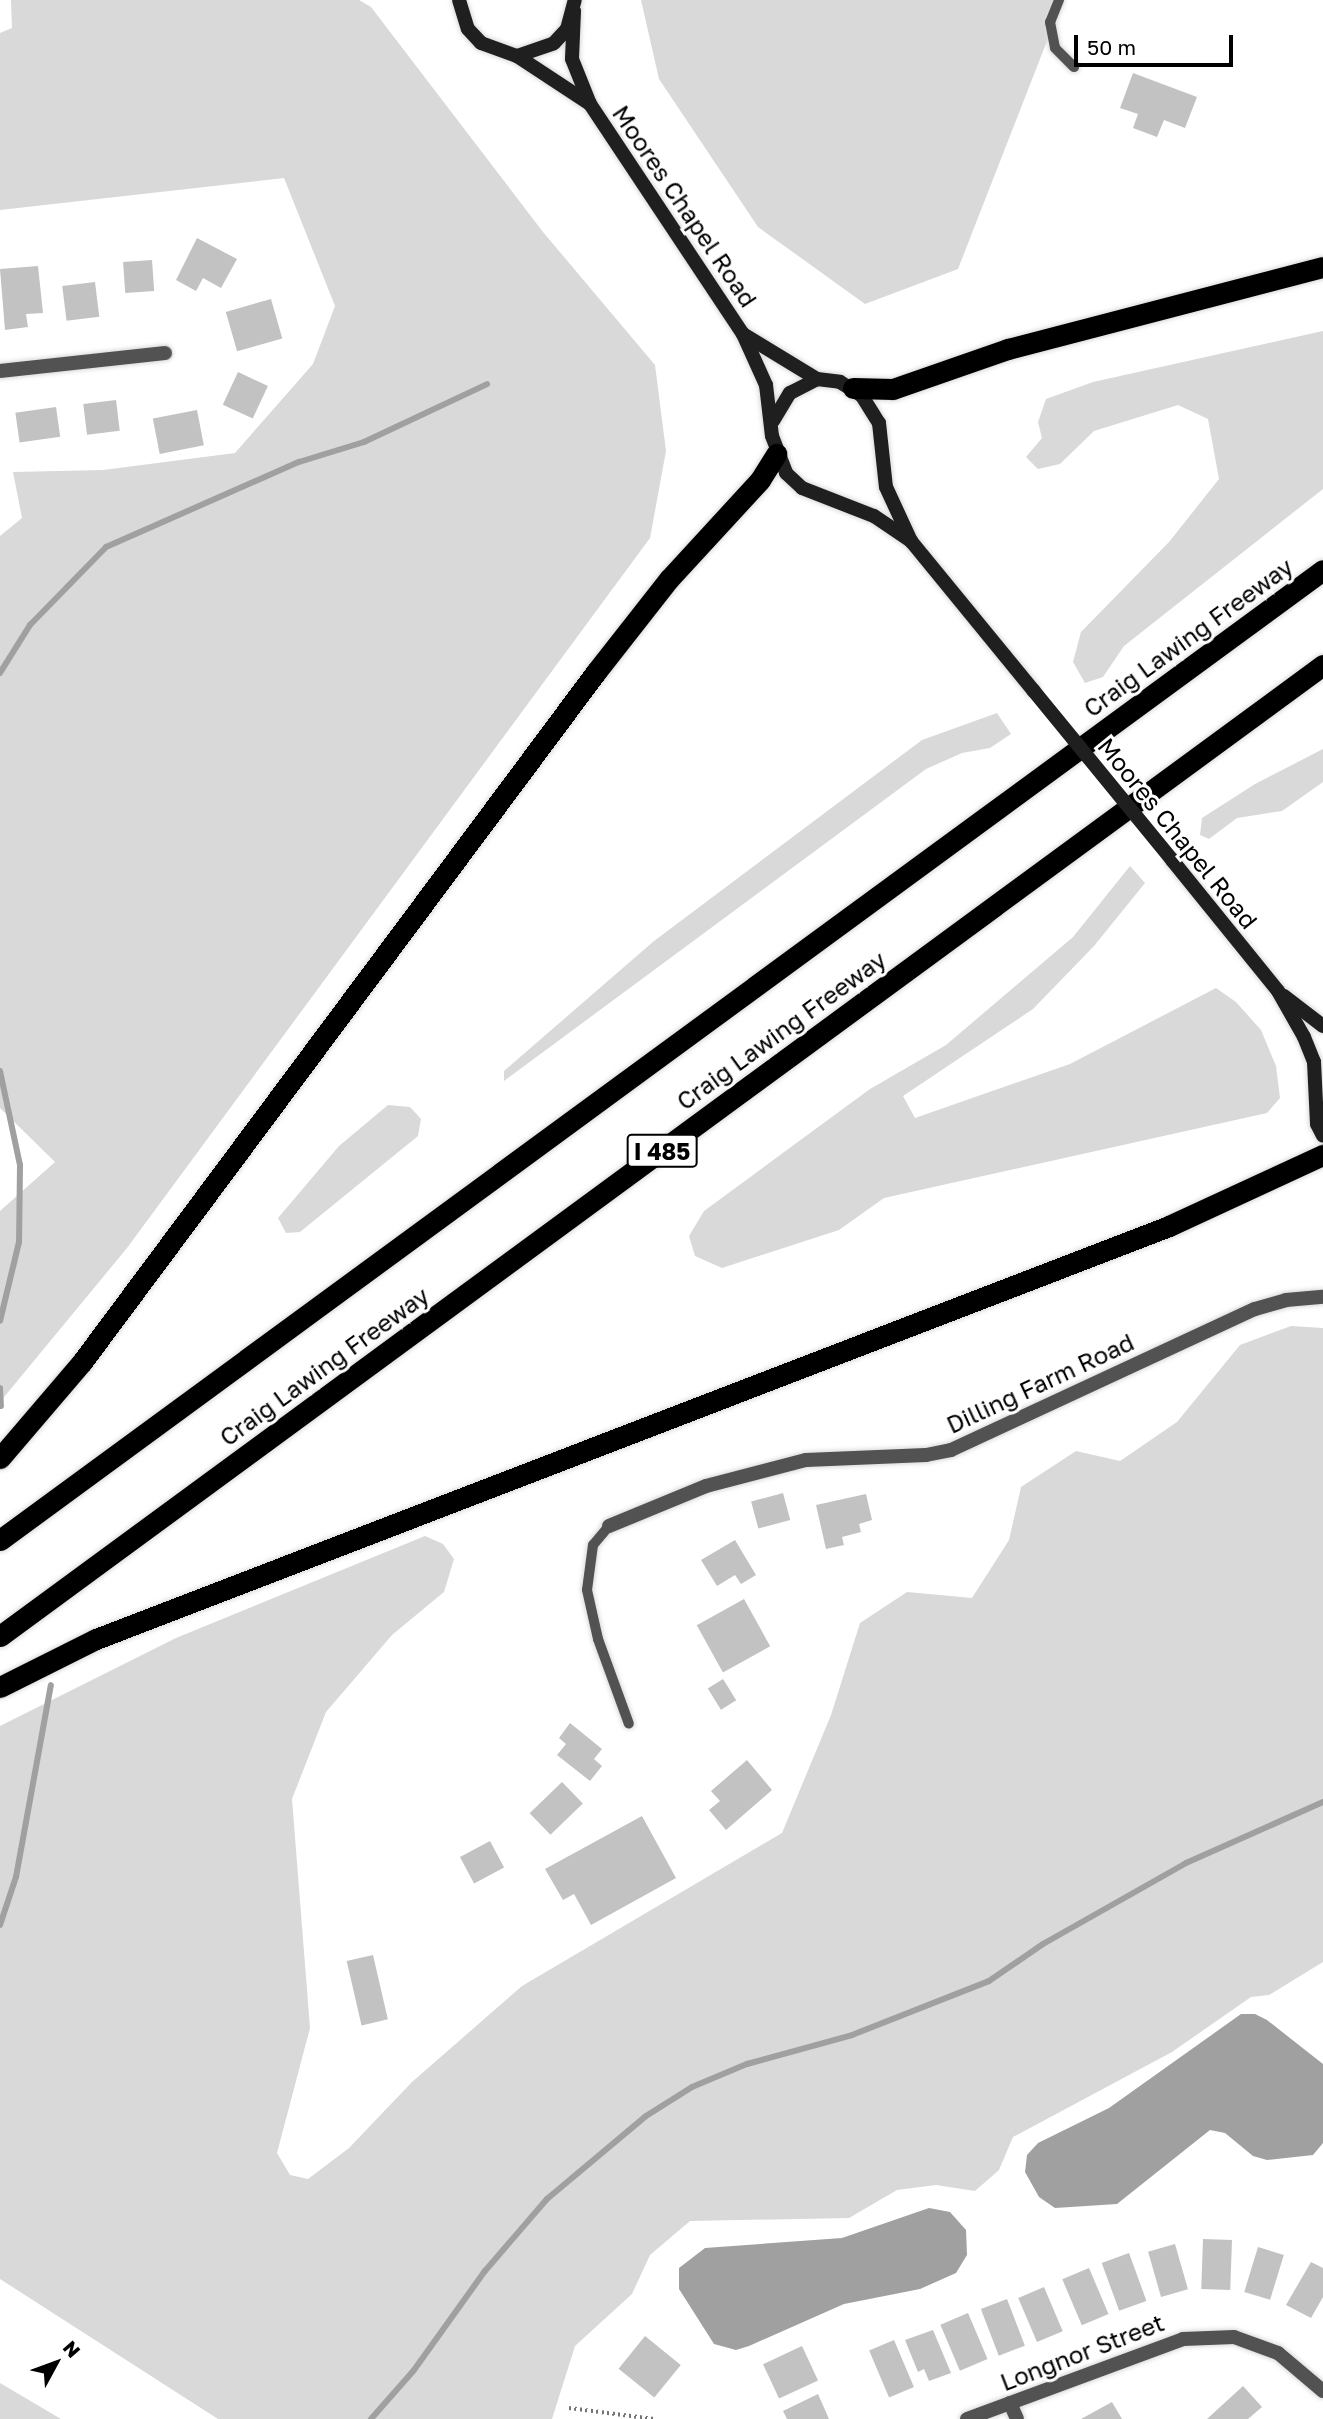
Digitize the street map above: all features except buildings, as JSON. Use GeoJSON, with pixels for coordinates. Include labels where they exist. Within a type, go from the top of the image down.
{"type":"FeatureCollection","features":[{"type":"Feature","properties":{"kind":"highway"},"geometry":{"type":"LineString","coordinates":[[853,388],[893,389],[1008,349],[1323,267]]}},
{"type":"Feature","properties":{"kind":"highway"},"geometry":{"type":"LineString","coordinates":[[0,1458],[98,1340],[596,672],[669,579],[760,480],[776,454]]}},
{"type":"Feature","properties":{"kind":"highway","name":"Craig Lawing Freeway"},"geometry":{"type":"LineString","coordinates":[[0,1540],[1323,570]]}},
{"type":"Feature","properties":{"kind":"highway","name":"Craig Lawing Freeway"},"geometry":{"type":"LineString","coordinates":[[0,1636],[1323,665]]}},
{"type":"Feature","properties":{"kind":"highway"},"geometry":{"type":"LineString","coordinates":[[0,1687],[96,1639],[1169,1226],[1323,1155]]}},
{"type":"Feature","properties":{"kind":"main road","name":"Moores Chapel Road"},"geometry":{"type":"LineString","coordinates":[[458,4],[481,43],[517,56],[590,104]]}},
{"type":"Feature","properties":{"kind":"main road","name":"Moores Chapel Road"},"geometry":{"type":"LineString","coordinates":[[575,5],[572,59],[590,104],[743,334],[766,385],[776,454],[786,473],[802,488],[874,516],[911,541]]}},
{"type":"Feature","properties":{"kind":"main road"},"geometry":{"type":"LineString","coordinates":[[517,56],[554,43],[567,29],[575,5]]}},
{"type":"Feature","properties":{"kind":"main road","name":"Moores Chapel Road"},"geometry":{"type":"LineString","coordinates":[[743,334],[817,379],[853,388],[872,406],[879,423],[886,486],[911,541],[1278,991],[1314,1062],[1317,1124],[1323,1136]]}},
{"type":"Feature","properties":{"kind":"main road"},"geometry":{"type":"LineString","coordinates":[[773,421],[790,393],[817,379]]}},
{"type":"Feature","properties":{"kind":"main road","name":"Moores Chapel Road"},"geometry":{"type":"LineString","coordinates":[[1278,991],[1323,1026]]}},
{"type":"Feature","properties":{"kind":"street"},"geometry":{"type":"LineString","coordinates":[[0,372],[165,353]]}},
{"type":"Feature","properties":{"kind":"street","name":"Dilling Farm Road"},"geometry":{"type":"LineString","coordinates":[[609,1525],[706,1486],[806,1460],[907,1457],[951,1450],[1255,1309],[1286,1300],[1323,1297]]}},
{"type":"Feature","properties":{"kind":"street","name":"Longnor Street"},"geometry":{"type":"LineString","coordinates":[[967,2419],[1183,2339],[1234,2337],[1278,2353],[1323,2391]]}},
{"type":"Feature","properties":{"kind":"street"},"geometry":{"type":"LineString","coordinates":[[1010,2403],[1017,2419]]}},
{"type":"Feature","properties":{"kind":"lane"},"geometry":{"type":"LineString","coordinates":[[1059,0],[1049,22],[1055,48],[1074,67]]}},
{"type":"Feature","properties":{"kind":"lane"},"geometry":{"type":"LineString","coordinates":[[609,1525],[593,1545],[587,1590],[597,1639],[629,1724]]}},
{"type":"Feature","properties":{"kind":"path"},"geometry":{"type":"LineString","coordinates":[[569,2408],[654,2419]]}},
{"type":"Feature","properties":{"kind":"shaded area"},"geometry":{"type":"Polygon","coordinates":[[[11,0],[359,0],[371,7],[543,232],[655,365],[666,451],[650,538],[127,1248],[0,1402],[0,1211],[55,1162],[0,1108],[0,536],[22,518],[13,472],[103,470],[235,453],[313,364],[335,306],[284,178],[0,210],[0,33],[12,28],[11,0]]]}},
{"type":"Feature","properties":{"kind":"shaded area"},"geometry":{"type":"Polygon","coordinates":[[[641,0],[1063,0],[958,269],[865,304],[758,227],[659,79],[641,0]]]}},
{"type":"Feature","properties":{"kind":"shaded area"},"geometry":{"type":"Polygon","coordinates":[[[1323,331],[1323,489],[1124,646],[1103,677],[1085,683],[1073,662],[1081,632],[1169,542],[1219,479],[1208,419],[1178,405],[1094,431],[1060,464],[1038,469],[1026,457],[1042,438],[1038,422],[1046,399],[1093,382],[1323,331]]]}},
{"type":"Feature","properties":{"kind":"shaded area"},"geometry":{"type":"Polygon","coordinates":[[[997,713],[1011,734],[990,748],[962,753],[926,769],[504,1081],[504,1071],[654,941],[922,740],[997,713]]]}},
{"type":"Feature","properties":{"kind":"shaded area"},"geometry":{"type":"Polygon","coordinates":[[[1323,749],[1323,782],[1282,811],[1237,818],[1209,839],[1200,835],[1202,818],[1255,784],[1323,749]]]}},
{"type":"Feature","properties":{"kind":"shaded area"},"geometry":{"type":"Polygon","coordinates":[[[1130,866],[1145,883],[1094,946],[1033,1009],[903,1096],[915,1118],[1070,1064],[1216,988],[1236,1002],[1261,1030],[1276,1066],[1280,1098],[1267,1113],[884,1198],[839,1230],[722,1268],[695,1256],[689,1236],[704,1211],[870,1089],[946,1045],[1073,937],[1130,866]]]}},
{"type":"Feature","properties":{"kind":"shaded area"},"geometry":{"type":"Polygon","coordinates":[[[388,1105],[410,1107],[421,1119],[418,1136],[300,1232],[286,1233],[278,1218],[339,1146],[388,1105]]]}},
{"type":"Feature","properties":{"kind":"shaded area"},"geometry":{"type":"Polygon","coordinates":[[[1291,1326],[1323,1328],[1323,1962],[1269,1995],[1251,1997],[1172,2052],[1013,2137],[999,2170],[975,2191],[936,2185],[897,2190],[849,2218],[690,2221],[650,2255],[632,2294],[575,2346],[552,2419],[218,2419],[0,2279],[0,1726],[176,1638],[425,1536],[443,1544],[454,1559],[444,1592],[392,1635],[326,1712],[292,1799],[310,2028],[277,2153],[290,2175],[308,2179],[349,2148],[412,2082],[522,1986],[782,1833],[831,1715],[860,1623],[907,1592],[972,1598],[1009,1540],[1021,1487],[1076,1451],[1120,1461],[1177,1422],[1240,1345],[1291,1326]]]}},
{"type":"Feature","properties":{"kind":"shaded area"},"geometry":{"type":"Polygon","coordinates":[[[1241,2014],[1255,2014],[1267,2020],[1323,2064],[1323,2143],[1313,2155],[1267,2160],[1253,2156],[1225,2133],[1210,2130],[1117,2204],[1055,2208],[1039,2197],[1025,2172],[1027,2155],[1038,2143],[1109,2108],[1241,2014]]]}},
{"type":"Feature","properties":{"kind":"shaded area"},"geometry":{"type":"Polygon","coordinates":[[[929,2208],[950,2212],[966,2230],[967,2255],[956,2273],[920,2289],[844,2304],[749,2346],[736,2350],[714,2344],[679,2289],[679,2268],[705,2248],[842,2238],[929,2208]]]}},
{"type":"Feature","properties":{"kind":"shaded area"},"geometry":{"type":"Polygon","coordinates":[[[0,2383],[61,2419],[0,2419],[0,2383]]]}},
{"type":"Feature","properties":{"kind":"waterway"},"geometry":{"type":"LineString","coordinates":[[0,673],[30,625],[106,547],[299,462],[364,442],[487,384]]}},
{"type":"Feature","properties":{"kind":"waterway"},"geometry":{"type":"LineString","coordinates":[[0,1071],[20,1165],[19,1242],[0,1321]]}},
{"type":"Feature","properties":{"kind":"waterway"},"geometry":{"type":"LineString","coordinates":[[0,1388],[1,1406]]}},
{"type":"Feature","properties":{"kind":"waterway"},"geometry":{"type":"LineString","coordinates":[[0,1925],[16,1877],[51,1685]]}},
{"type":"Feature","properties":{"kind":"waterway"},"geometry":{"type":"LineString","coordinates":[[371,2419],[414,2370],[485,2271],[547,2199],[646,2116],[692,2087],[747,2064],[852,2035],[989,1981],[1043,1944],[1186,1863],[1323,1802]]}}]}
